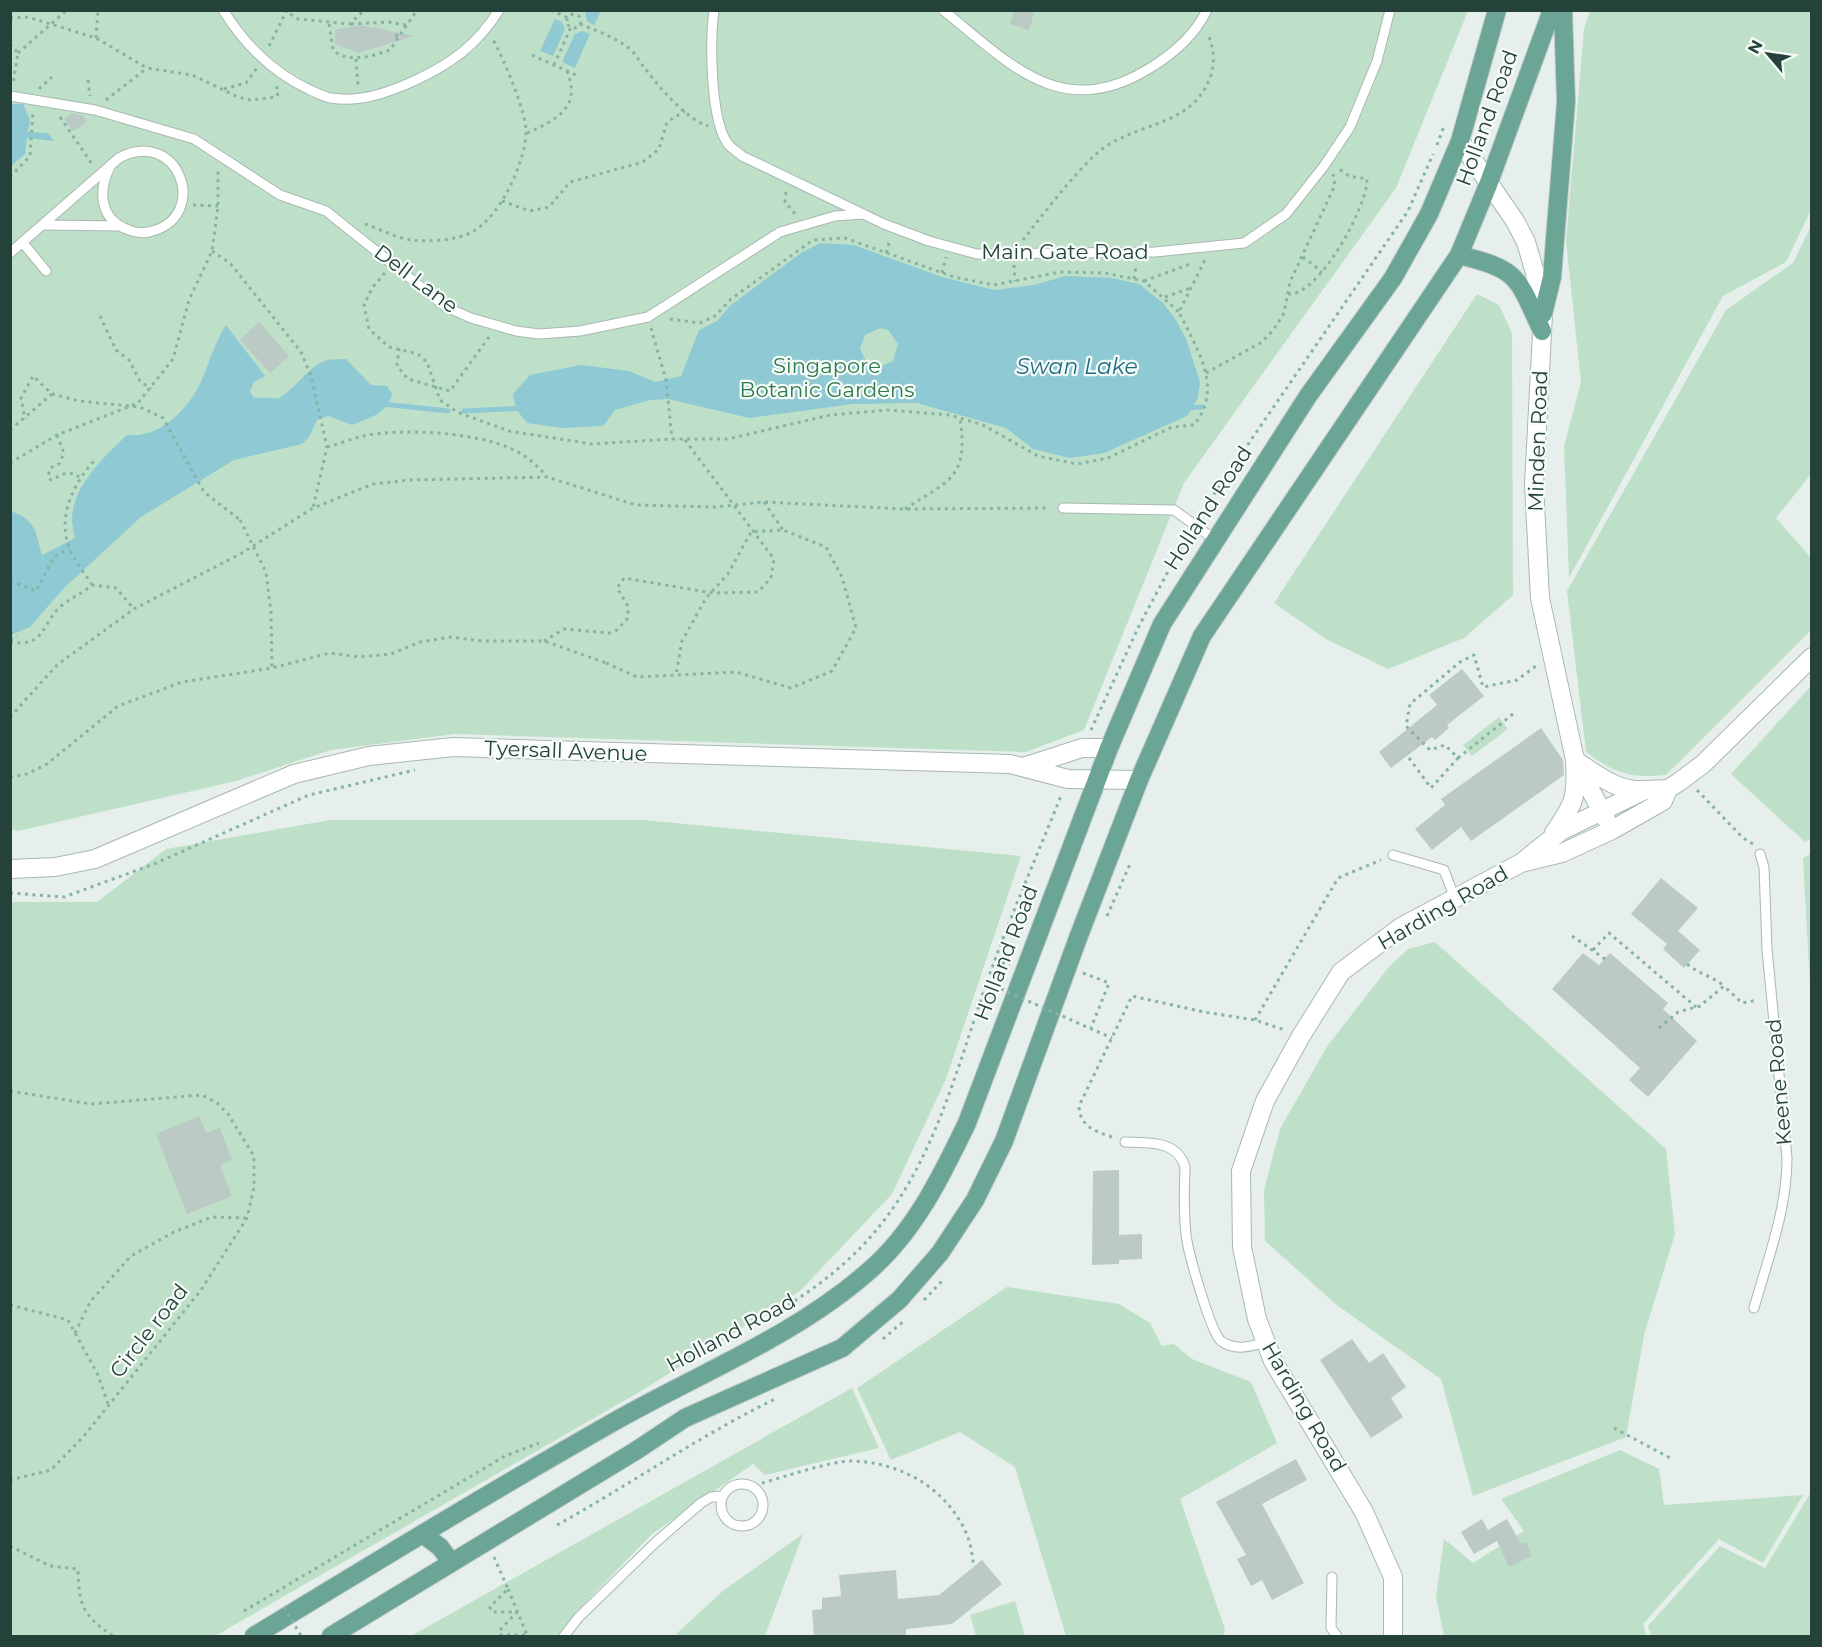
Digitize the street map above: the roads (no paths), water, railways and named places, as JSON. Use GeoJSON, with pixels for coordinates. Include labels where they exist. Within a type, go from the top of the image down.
{"type":"FeatureCollection","features":[{"type":"Feature","properties":{"kind":"main road","name":"Holland Road"},"geometry":{"type":"LineString","coordinates":[[254,1636],[470,1505],[619,1419],[818,1312],[872,1269],[908,1228],[936,1185],[967,1123],[1109,748],[1162,624],[1214,539],[1308,396],[1393,278],[1429,214],[1460,141],[1497,10]]}},
{"type":"Feature","properties":{"kind":"main road","name":"Holland Road"},"geometry":{"type":"LineString","coordinates":[[331,1636],[637,1450],[685,1418],[842,1348],[900,1299],[940,1253],[975,1200],[1004,1141],[1139,780],[1202,636],[1459,255],[1488,185],[1552,10]]}},
{"type":"Feature","properties":{"kind":"main road"},"geometry":{"type":"LineString","coordinates":[[1543,322],[1552,277],[1566,102],[1563,10]]}},
{"type":"Feature","properties":{"kind":"main road"},"geometry":{"type":"LineString","coordinates":[[1459,255],[1503,269],[1519,281],[1543,322]]}},
{"type":"Feature","properties":{"kind":"main road"},"geometry":{"type":"LineString","coordinates":[[424,1535],[440,1547],[452,1562]]}},
{"type":"Feature","properties":{"kind":"street","name":"Minden Road"},"geometry":{"type":"LineString","coordinates":[[1460,141],[1488,185],[1515,221],[1526,242],[1543,322],[1534,515],[1540,598],[1575,760],[1576,798],[1551,837]]}},
{"type":"Feature","properties":{"kind":"street","name":"Harding Road"},"geometry":{"type":"LineString","coordinates":[[1521,862],[1562,853],[1612,830],[1663,801],[1668,789],[1703,764],[1812,657]]}},
{"type":"Feature","properties":{"kind":"street","name":"Tyersall Avenue"},"geometry":{"type":"LineString","coordinates":[[10,868],[55,867],[95,859],[294,774],[369,756],[453,747],[1023,766],[1068,779],[1139,780]]}},
{"type":"Feature","properties":{"kind":"street"},"geometry":{"type":"LineString","coordinates":[[1023,766],[1082,748],[1109,748]]}},
{"type":"Feature","properties":{"kind":"street","name":"Minden Road"},"geometry":{"type":"LineString","coordinates":[[1575,760],[1612,830]]}},
{"type":"Feature","properties":{"kind":"street"},"geometry":{"type":"LineString","coordinates":[[1575,760],[1603,779],[1631,791],[1668,789]]}},
{"type":"Feature","properties":{"kind":"street","name":"Harding Road"},"geometry":{"type":"LineString","coordinates":[[1393,1636],[1394,1588],[1383,1555],[1364,1512],[1273,1361],[1257,1319],[1242,1247],[1241,1171],[1265,1101],[1300,1036],[1341,972],[1401,927],[1521,862],[1551,837],[1645,790]]}},
{"type":"Feature","properties":{"kind":"lane"},"geometry":{"type":"LineString","coordinates":[[223,10],[238,34],[289,80],[329,98],[358,99],[396,89],[450,64],[487,29],[499,10]]}},
{"type":"Feature","properties":{"kind":"lane","name":"Main Gate Road"},"geometry":{"type":"LineString","coordinates":[[714,10],[711,70],[722,129],[728,144],[742,156],[884,224],[948,247],[977,254],[1155,252],[1244,243],[1286,214],[1328,160],[1350,127],[1377,61],[1390,10]]}},
{"type":"Feature","properties":{"kind":"lane"},"geometry":{"type":"LineString","coordinates":[[943,10],[1016,69],[1044,85],[1079,91],[1108,88],[1133,79],[1168,57],[1200,24],[1207,10]]}},
{"type":"Feature","properties":{"kind":"lane","name":"Dell Lane"},"geometry":{"type":"LineString","coordinates":[[10,96],[94,110],[194,138],[280,195],[326,211],[446,306],[471,318],[539,334],[580,331],[648,317],[780,232],[835,216],[866,214]]}},
{"type":"Feature","properties":{"kind":"lane"},"geometry":{"type":"LineString","coordinates":[[10,253],[45,225],[111,165],[119,158],[138,150],[159,153],[175,166],[180,175],[183,195],[181,205],[170,222],[151,232],[130,231],[108,214],[102,198],[103,181],[111,165]]}},
{"type":"Feature","properties":{"kind":"lane"},"geometry":{"type":"LineString","coordinates":[[45,225],[121,226]]}},
{"type":"Feature","properties":{"kind":"lane"},"geometry":{"type":"LineString","coordinates":[[23,243],[46,271]]}},
{"type":"Feature","properties":{"kind":"lane"},"geometry":{"type":"LineString","coordinates":[[1063,508],[1174,510],[1214,539]]}},
{"type":"Feature","properties":{"kind":"lane","name":"Keene Road"},"geometry":{"type":"LineString","coordinates":[[1754,1308],[1781,1215],[1787,1185],[1771,996],[1764,867],[1760,854]]}},
{"type":"Feature","properties":{"kind":"lane"},"geometry":{"type":"LineString","coordinates":[[1393,855],[1444,870],[1455,899]]}},
{"type":"Feature","properties":{"kind":"lane"},"geometry":{"type":"LineString","coordinates":[[1125,1142],[1157,1144],[1173,1149],[1182,1156],[1185,1167],[1187,1241],[1212,1330],[1223,1342],[1233,1347],[1245,1348],[1265,1342]]}},
{"type":"Feature","properties":{"kind":"lane"},"geometry":{"type":"LineString","coordinates":[[564,1636],[579,1617],[665,1534],[701,1503],[711,1497],[723,1496],[737,1486],[753,1488],[763,1502],[758,1519],[752,1524],[735,1525],[723,1513],[723,1496]]}},
{"type":"Feature","properties":{"kind":"lane"},"geometry":{"type":"LineString","coordinates":[[1332,1577],[1332,1628],[1336,1636]]}},
{"type":"Feature","properties":{"kind":"water"},"geometry":{"type":"Polygon","coordinates":[[[585,11],[601,11],[594,25],[587,21],[585,11]]]}},
{"type":"Feature","properties":{"kind":"water"},"geometry":{"type":"Polygon","coordinates":[[[555,19],[562,22],[565,29],[553,56],[540,51],[555,19]]]}},
{"type":"Feature","properties":{"kind":"water"},"geometry":{"type":"Polygon","coordinates":[[[582,31],[590,34],[575,68],[562,62],[575,34],[582,31]]]}},
{"type":"Feature","properties":{"kind":"water"},"geometry":{"type":"Polygon","coordinates":[[[11,104],[23,104],[30,120],[28,132],[48,133],[54,141],[27,138],[25,154],[11,166],[11,104]]]}},
{"type":"Feature","properties":{"kind":"water","name":"Swan Lake"},"geometry":{"type":"Polygon","coordinates":[[[820,243],[854,245],[942,277],[994,290],[1034,285],[1065,276],[1112,278],[1139,284],[1163,303],[1176,320],[1186,339],[1200,382],[1198,398],[1187,416],[1104,453],[1070,458],[1033,449],[1006,428],[917,403],[853,404],[749,418],[668,399],[650,400],[615,410],[603,426],[563,428],[527,423],[516,409],[513,394],[530,375],[581,365],[629,371],[655,382],[681,376],[699,330],[717,321],[731,305],[801,253],[820,243]],[[880,328],[865,335],[860,349],[867,363],[880,367],[893,361],[898,344],[888,330],[880,328]]]}},
{"type":"Feature","properties":{"kind":"water"},"geometry":{"type":"Polygon","coordinates":[[[226,325],[265,376],[254,382],[250,391],[255,400],[266,402],[275,400],[318,364],[327,360],[346,359],[371,385],[387,386],[392,394],[390,401],[382,411],[352,425],[328,416],[317,420],[309,437],[302,444],[234,460],[141,517],[63,589],[30,627],[11,635],[11,511],[26,519],[34,528],[42,555],[75,538],[72,522],[73,507],[91,473],[127,435],[155,431],[182,410],[192,399],[226,325]]]}},
{"type":"Feature","properties":{"kind":"waterway"},"geometry":{"type":"LineString","coordinates":[[249,405],[254,400],[277,401]]}},
{"type":"Feature","properties":{"kind":"waterway"},"geometry":{"type":"LineString","coordinates":[[383,404],[448,411]]}},
{"type":"Feature","properties":{"kind":"waterway"},"geometry":{"type":"LineString","coordinates":[[1188,408],[1201,407]]}},
{"type":"Feature","properties":{"kind":"waterway"},"geometry":{"type":"LineString","coordinates":[[464,411],[523,408]]}},
{"type":"Feature","properties":{"kind":"park label","name":"Singapore Botanic Gardens"},"geometry":{"type":"Point","coordinates":[827,378]}}]}
